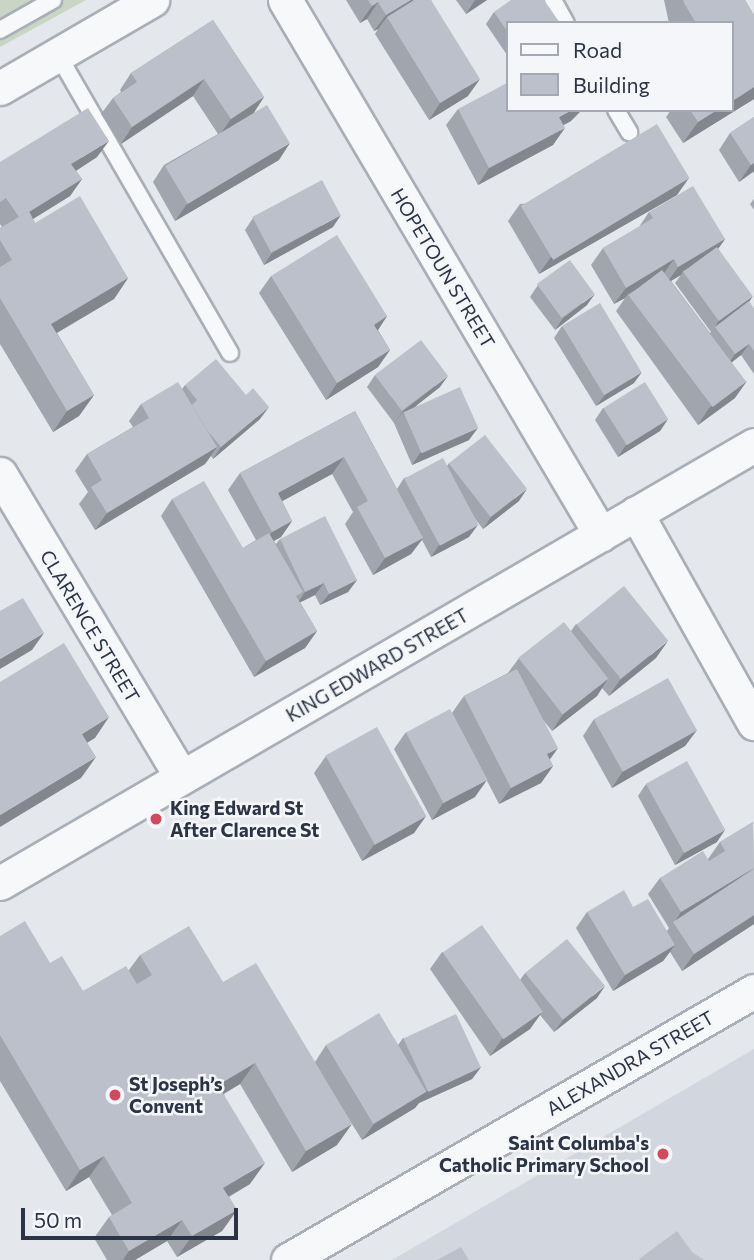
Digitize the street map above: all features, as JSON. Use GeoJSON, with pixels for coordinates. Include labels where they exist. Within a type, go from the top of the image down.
{"type":"FeatureCollection","features":[{"type":"Feature","properties":{"kind":"street"},"geometry":{"type":"LineString","coordinates":[[0,88],[152,0]]}},
{"type":"Feature","properties":{"kind":"street","name":"HOPETOUN STREET"},"geometry":{"type":"LineString","coordinates":[[285,0],[601,535]]}},
{"type":"Feature","properties":{"kind":"street","name":"KING EDWARD STREET"},"geometry":{"type":"LineString","coordinates":[[0,883],[754,445]]}},
{"type":"Feature","properties":{"kind":"street","name":"CLARENCE STREET"},"geometry":{"type":"LineString","coordinates":[[0,474],[181,777]]}},
{"type":"Feature","properties":{"kind":"street"},"geometry":{"type":"LineString","coordinates":[[636,513],[754,723]]}},
{"type":"Feature","properties":{"kind":"street","name":"ALEXANDRA STREET"},"geometry":{"type":"LineString","coordinates":[[288,1260],[754,991]]}},
{"type":"Feature","properties":{"kind":"lane"},"geometry":{"type":"LineString","coordinates":[[0,30],[53,0]]}},
{"type":"Feature","properties":{"kind":"lane"},"geometry":{"type":"LineString","coordinates":[[552,0],[565,21]]}},
{"type":"Feature","properties":{"kind":"lane"},"geometry":{"type":"LineString","coordinates":[[58,55],[230,353]]}},
{"type":"Feature","properties":{"kind":"lane"},"geometry":{"type":"LineString","coordinates":[[617,112],[629,132]]}},
{"type":"Feature","properties":{"kind":"shaded area","name":"Saint Columba's Catholic Primary School"},"geometry":{"type":"Polygon","coordinates":[[[754,1049],[754,1260],[392,1260],[754,1049]]]}},
{"type":"Feature","properties":{"kind":"green space"},"geometry":{"type":"Polygon","coordinates":[[[0,0],[86,0],[0,47],[0,0]]]}},
{"type":"Feature","properties":{"kind":"building"},"geometry":{"type":"Polygon","coordinates":[[[368,0],[411,0],[386,15],[378,2],[372,6],[368,0]]]}},
{"type":"Feature","properties":{"kind":"building"},"geometry":{"type":"Polygon","coordinates":[[[414,0],[431,0],[480,79],[440,103],[387,17],[414,0]]]}},
{"type":"Feature","properties":{"kind":"building"},"geometry":{"type":"Polygon","coordinates":[[[511,0],[544,0],[559,21],[505,21],[505,28],[494,12],[511,0]]]}},
{"type":"Feature","properties":{"kind":"building"},"geometry":{"type":"Polygon","coordinates":[[[683,0],[745,0],[754,15],[754,87],[733,101],[733,21],[695,21],[683,0]]]}},
{"type":"Feature","properties":{"kind":"building"},"geometry":{"type":"Polygon","coordinates":[[[213,20],[264,97],[231,119],[204,79],[132,127],[113,98],[137,82],[131,73],[213,20]]]}},
{"type":"Feature","properties":{"kind":"building"},"geometry":{"type":"Polygon","coordinates":[[[505,84],[505,112],[568,112],[559,117],[565,128],[489,168],[458,109],[505,84]]]}},
{"type":"Feature","properties":{"kind":"building"},"geometry":{"type":"Polygon","coordinates":[[[267,105],[290,143],[188,204],[165,166],[267,105]]]}},
{"type":"Feature","properties":{"kind":"building"},"geometry":{"type":"Polygon","coordinates":[[[88,108],[109,141],[71,164],[82,179],[19,217],[6,198],[0,202],[0,162],[88,108]]]}},
{"type":"Feature","properties":{"kind":"building"},"geometry":{"type":"Polygon","coordinates":[[[691,112],[714,112],[698,122],[691,112]]]}},
{"type":"Feature","properties":{"kind":"building"},"geometry":{"type":"Polygon","coordinates":[[[754,117],[754,163],[751,165],[730,133],[754,117]]]}},
{"type":"Feature","properties":{"kind":"building"},"geometry":{"type":"Polygon","coordinates":[[[657,124],[689,178],[553,260],[521,206],[657,124]]]}},
{"type":"Feature","properties":{"kind":"building"},"geometry":{"type":"Polygon","coordinates":[[[322,180],[341,215],[271,252],[252,217],[322,180]]]}},
{"type":"Feature","properties":{"kind":"building"},"geometry":{"type":"Polygon","coordinates":[[[693,186],[725,239],[678,267],[674,259],[626,288],[603,248],[653,218],[649,212],[693,186]]]}},
{"type":"Feature","properties":{"kind":"building"},"geometry":{"type":"Polygon","coordinates":[[[80,196],[128,278],[51,324],[94,395],[67,411],[0,298],[0,267],[12,260],[0,240],[0,228],[29,211],[35,223],[80,196]]]}},
{"type":"Feature","properties":{"kind":"building"},"geometry":{"type":"Polygon","coordinates":[[[337,235],[387,316],[374,325],[390,350],[337,383],[271,276],[337,235]]]}},
{"type":"Feature","properties":{"kind":"building"},"geometry":{"type":"Polygon","coordinates":[[[717,247],[753,296],[719,321],[683,272],[717,247]]]}},
{"type":"Feature","properties":{"kind":"building"},"geometry":{"type":"Polygon","coordinates":[[[570,260],[595,294],[562,318],[537,284],[570,260]]]}},
{"type":"Feature","properties":{"kind":"building"},"geometry":{"type":"Polygon","coordinates":[[[662,270],[746,382],[713,407],[628,295],[662,270]]]}},
{"type":"Feature","properties":{"kind":"building"},"geometry":{"type":"Polygon","coordinates":[[[749,301],[754,309],[754,351],[749,344],[735,354],[715,327],[749,301]]]}},
{"type":"Feature","properties":{"kind":"building"},"geometry":{"type":"Polygon","coordinates":[[[600,303],[642,372],[604,395],[562,326],[600,303]]]}},
{"type":"Feature","properties":{"kind":"building"},"geometry":{"type":"Polygon","coordinates":[[[421,340],[448,376],[402,411],[375,375],[421,340]]]}},
{"type":"Feature","properties":{"kind":"building"},"geometry":{"type":"Polygon","coordinates":[[[216,359],[246,395],[253,388],[269,407],[221,447],[192,405],[197,400],[185,385],[216,359]]]}},
{"type":"Feature","properties":{"kind":"building"},"geometry":{"type":"Polygon","coordinates":[[[178,382],[217,447],[107,513],[91,487],[102,480],[87,454],[149,418],[141,404],[178,382]]]}},
{"type":"Feature","properties":{"kind":"building"},"geometry":{"type":"Polygon","coordinates":[[[645,382],[668,419],[627,445],[603,408],[645,382]]]}},
{"type":"Feature","properties":{"kind":"building"},"geometry":{"type":"Polygon","coordinates":[[[460,387],[478,428],[422,453],[403,412],[460,387]]]}},
{"type":"Feature","properties":{"kind":"building"},"geometry":{"type":"Polygon","coordinates":[[[355,411],[423,538],[385,558],[357,507],[368,501],[344,457],[278,493],[292,521],[272,532],[240,473],[355,411]]]}},
{"type":"Feature","properties":{"kind":"building"},"geometry":{"type":"Polygon","coordinates":[[[485,435],[527,489],[491,517],[449,463],[485,435]]]}},
{"type":"Feature","properties":{"kind":"building"},"geometry":{"type":"Polygon","coordinates":[[[443,458],[479,525],[440,546],[404,479],[443,458]]]}},
{"type":"Feature","properties":{"kind":"building"},"geometry":{"type":"Polygon","coordinates":[[[204,481],[243,548],[269,533],[303,592],[296,596],[317,631],[266,661],[172,499],[204,481]]]}},
{"type":"Feature","properties":{"kind":"building"},"geometry":{"type":"Polygon","coordinates":[[[325,516],[357,580],[329,594],[324,583],[305,592],[280,539],[325,516]]]}},
{"type":"Feature","properties":{"kind":"building"},"geometry":{"type":"Polygon","coordinates":[[[624,586],[668,640],[621,679],[577,624],[624,586]]]}},
{"type":"Feature","properties":{"kind":"building"},"geometry":{"type":"Polygon","coordinates":[[[23,598],[44,633],[0,659],[0,611],[23,598]]]}},
{"type":"Feature","properties":{"kind":"building"},"geometry":{"type":"Polygon","coordinates":[[[564,622],[608,679],[563,714],[518,658],[564,622]]]}},
{"type":"Feature","properties":{"kind":"building"},"geometry":{"type":"Polygon","coordinates":[[[64,643],[109,717],[82,734],[96,757],[0,815],[0,682],[64,643]]]}},
{"type":"Feature","properties":{"kind":"building"},"geometry":{"type":"Polygon","coordinates":[[[517,669],[558,748],[547,754],[553,766],[511,788],[464,696],[517,669]]]}},
{"type":"Feature","properties":{"kind":"building"},"geometry":{"type":"Polygon","coordinates":[[[668,678],[697,730],[623,772],[594,719],[668,678]]]}},
{"type":"Feature","properties":{"kind":"building"},"geometry":{"type":"Polygon","coordinates":[[[450,709],[488,780],[443,803],[406,732],[450,709]]]}},
{"type":"Feature","properties":{"kind":"building"},"geometry":{"type":"Polygon","coordinates":[[[377,727],[426,816],[375,845],[325,756],[377,727]]]}},
{"type":"Feature","properties":{"kind":"building"},"geometry":{"type":"Polygon","coordinates":[[[687,761],[725,830],[684,853],[646,784],[687,761]]]}},
{"type":"Feature","properties":{"kind":"building"},"geometry":{"type":"Polygon","coordinates":[[[753,822],[754,868],[681,912],[660,878],[703,851],[709,861],[725,851],[720,842],[753,822]]]}},
{"type":"Feature","properties":{"kind":"building"},"geometry":{"type":"Polygon","coordinates":[[[754,869],[754,915],[694,954],[673,922],[754,869]]]}},
{"type":"Feature","properties":{"kind":"building"},"geometry":{"type":"Polygon","coordinates":[[[624,890],[633,907],[648,899],[675,945],[625,975],[587,912],[624,890]]]}},
{"type":"Feature","properties":{"kind":"building","name":"St Joseph’s Convent"},"geometry":{"type":"Polygon","coordinates":[[[25,921],[50,963],[62,956],[83,991],[126,966],[137,984],[152,975],[140,955],[189,926],[223,982],[256,963],[352,1124],[306,1151],[255,1063],[218,1085],[265,1163],[223,1188],[237,1210],[192,1236],[182,1220],[129,1251],[109,1217],[132,1203],[104,1156],[80,1170],[0,1035],[0,936],[25,921]]]}},
{"type":"Feature","properties":{"kind":"building"},"geometry":{"type":"Polygon","coordinates":[[[482,925],[543,1012],[503,1039],[443,953],[482,925]]]}},
{"type":"Feature","properties":{"kind":"building"},"geometry":{"type":"Polygon","coordinates":[[[567,939],[605,986],[563,1020],[525,973],[567,939]]]}},
{"type":"Feature","properties":{"kind":"building"},"geometry":{"type":"Polygon","coordinates":[[[379,1013],[426,1092],[373,1124],[326,1045],[379,1013]]]}},
{"type":"Feature","properties":{"kind":"building"},"geometry":{"type":"Polygon","coordinates":[[[456,1014],[481,1067],[428,1092],[403,1039],[456,1014]]]}},
{"type":"Feature","properties":{"kind":"building"},"geometry":{"type":"Polygon","coordinates":[[[677,1231],[692,1252],[704,1260],[639,1259],[677,1231]]]}},
{"type":"Feature","properties":{"kind":"building"},"geometry":{"type":"Polygon","coordinates":[[[461,1247],[469,1260],[437,1260],[461,1247]]]}},
{"type":"Feature","properties":{"kind":"place","name":"King Edward St After Clarence St"},"geometry":{"type":"Point","coordinates":[156,819]}},
{"type":"Feature","properties":{"kind":"place","name":"St Joseph’s Convent"},"geometry":{"type":"Point","coordinates":[115,1095]}},
{"type":"Feature","properties":{"kind":"place","name":"Saint Columba's Catholic Primary School"},"geometry":{"type":"Point","coordinates":[663,1154]}}]}
